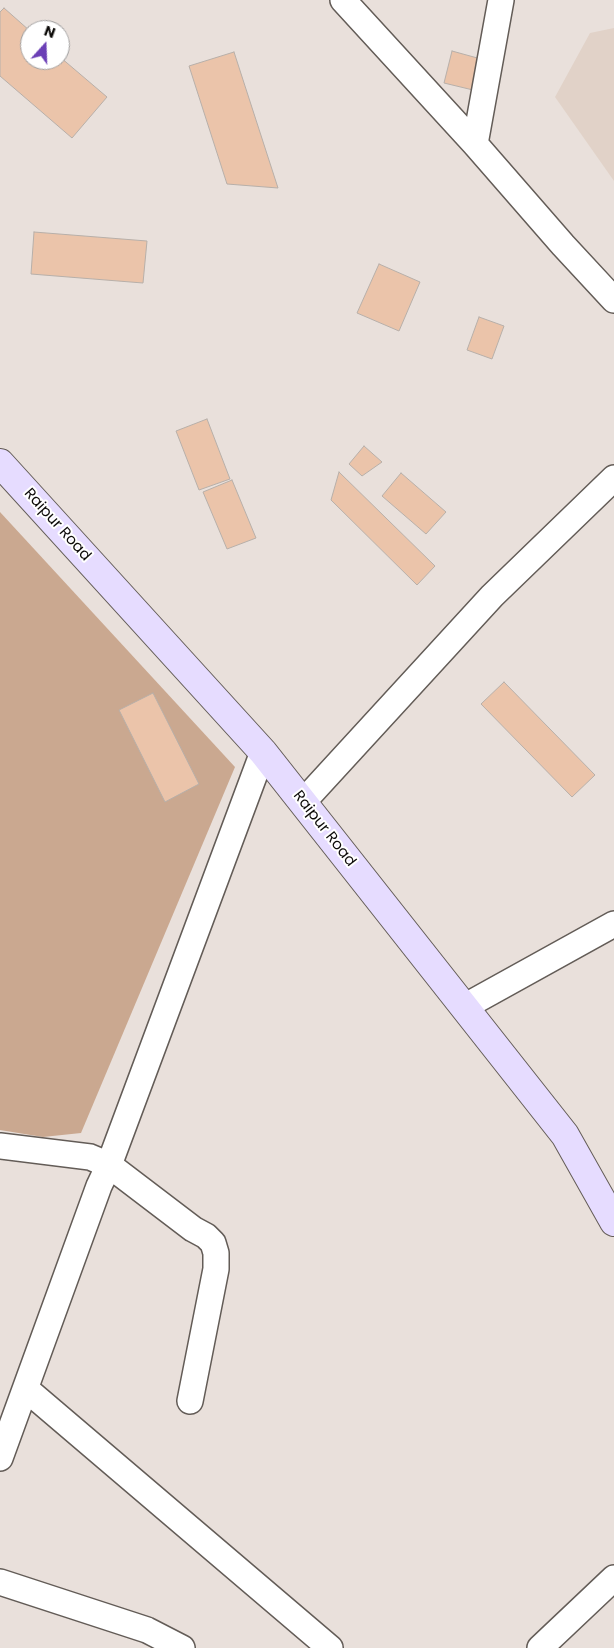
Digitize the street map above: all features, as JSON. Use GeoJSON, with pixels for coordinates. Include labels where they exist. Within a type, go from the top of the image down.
{"type":"FeatureCollection","features":[{"type":"Feature","properties":{"kind":"main road","name":"Raipur Road"},"geometry":{"type":"LineString","coordinates":[[0,463],[263,752],[565,1135],[614,1222]]}},
{"type":"Feature","properties":{"kind":"street"},"geometry":{"type":"LineString","coordinates":[[343,0],[614,300]]}},
{"type":"Feature","properties":{"kind":"street"},"geometry":{"type":"LineString","coordinates":[[475,144],[495,38],[500,0]]}},
{"type":"Feature","properties":{"kind":"street"},"geometry":{"type":"LineString","coordinates":[[303,802],[492,596],[614,478]]}},
{"type":"Feature","properties":{"kind":"street"},"geometry":{"type":"LineString","coordinates":[[0,1458],[99,1186],[109,1165],[263,752]]}},
{"type":"Feature","properties":{"kind":"street"},"geometry":{"type":"LineString","coordinates":[[464,1007],[614,924]]}},
{"type":"Feature","properties":{"kind":"street"},"geometry":{"type":"LineString","coordinates":[[0,1146],[90,1157],[109,1165],[213,1243],[216,1252],[216,1269],[190,1402]]}},
{"type":"Feature","properties":{"kind":"street"},"geometry":{"type":"LineString","coordinates":[[26,1389],[330,1648]]}},
{"type":"Feature","properties":{"kind":"street"},"geometry":{"type":"LineString","coordinates":[[540,1648],[614,1578]]}},
{"type":"Feature","properties":{"kind":"street"},"geometry":{"type":"LineString","coordinates":[[0,1582],[147,1630],[182,1648]]}},
{"type":"Feature","properties":{"kind":"shaded area"},"geometry":{"type":"Polygon","coordinates":[[[614,28],[614,181],[555,97],[590,33],[614,28]]]}},
{"type":"Feature","properties":{"kind":"shaded area"},"geometry":{"type":"Polygon","coordinates":[[[0,512],[235,767],[81,1133],[43,1137],[0,1130],[0,512]]]}},
{"type":"Feature","properties":{"kind":"building"},"geometry":{"type":"Polygon","coordinates":[[[4,8],[20,22],[20,70],[70,70],[70,66],[107,97],[72,138],[0,76],[0,12],[4,8]]]}},
{"type":"Feature","properties":{"kind":"building"},"geometry":{"type":"Polygon","coordinates":[[[452,51],[481,59],[473,90],[444,83],[452,51]]]}},
{"type":"Feature","properties":{"kind":"building"},"geometry":{"type":"Polygon","coordinates":[[[234,52],[278,188],[227,184],[189,66],[234,52]]]}},
{"type":"Feature","properties":{"kind":"building"},"geometry":{"type":"Polygon","coordinates":[[[34,232],[147,241],[143,283],[31,274],[34,232]]]}},
{"type":"Feature","properties":{"kind":"building"},"geometry":{"type":"Polygon","coordinates":[[[379,264],[420,282],[399,331],[357,313],[379,264]]]}},
{"type":"Feature","properties":{"kind":"building"},"geometry":{"type":"Polygon","coordinates":[[[479,317],[504,326],[492,359],[467,350],[479,317]]]}},
{"type":"Feature","properties":{"kind":"building"},"geometry":{"type":"Polygon","coordinates":[[[207,419],[230,479],[199,490],[176,431],[207,419]]]}},
{"type":"Feature","properties":{"kind":"building"},"geometry":{"type":"Polygon","coordinates":[[[364,446],[382,462],[362,476],[349,464],[364,446]]]}},
{"type":"Feature","properties":{"kind":"building"},"geometry":{"type":"Polygon","coordinates":[[[339,472],[435,566],[417,585],[331,500],[339,472]]]}},
{"type":"Feature","properties":{"kind":"building"},"geometry":{"type":"Polygon","coordinates":[[[401,473],[446,512],[426,534],[382,496],[401,473]]]}},
{"type":"Feature","properties":{"kind":"building"},"geometry":{"type":"Polygon","coordinates":[[[232,480],[256,538],[227,549],[203,492],[232,480]]]}},
{"type":"Feature","properties":{"kind":"building"},"geometry":{"type":"Polygon","coordinates":[[[504,682],[595,775],[572,797],[481,704],[504,682]]]}},
{"type":"Feature","properties":{"kind":"building"},"geometry":{"type":"Polygon","coordinates":[[[153,693],[199,784],[165,802],[119,710],[153,693]]]}}]}
